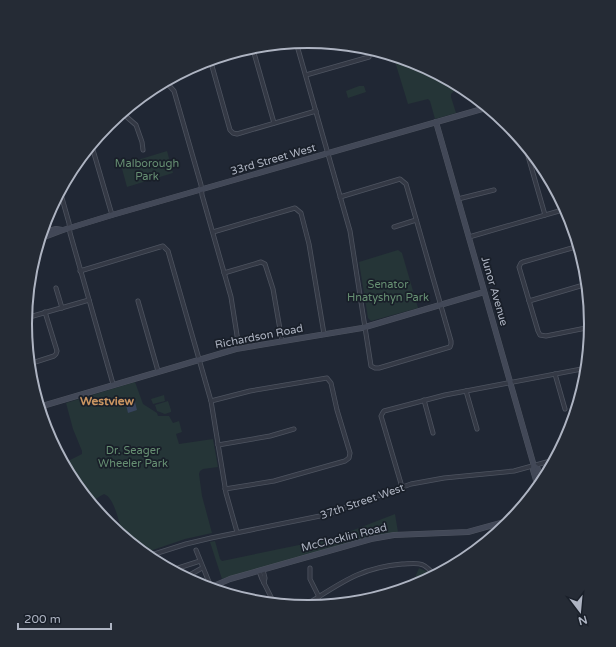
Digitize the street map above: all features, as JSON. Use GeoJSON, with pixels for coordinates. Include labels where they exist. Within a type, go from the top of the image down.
{"type":"FeatureCollection","features":[{"type":"Feature","properties":{"kind":"street"},"geometry":{"type":"LineString","coordinates":[[298,48],[350,235],[371,364],[375,368],[379,368],[450,347],[451,344],[441,305],[406,184],[400,179],[340,197]]}},
{"type":"Feature","properties":{"kind":"street"},"geometry":{"type":"LineString","coordinates":[[254,53],[274,123]]}},
{"type":"Feature","properties":{"kind":"street"},"geometry":{"type":"LineString","coordinates":[[306,75],[369,56]]}},
{"type":"Feature","properties":{"kind":"street"},"geometry":{"type":"LineString","coordinates":[[212,65],[231,132],[237,134],[316,111]]}},
{"type":"Feature","properties":{"kind":"street"},"geometry":{"type":"LineString","coordinates":[[169,85],[174,91],[201,185],[202,195],[232,300],[240,348]]}},
{"type":"Feature","properties":{"kind":"street","name":"33rd Street West"},"geometry":{"type":"LineString","coordinates":[[47,236],[112,215],[481,109]]}},
{"type":"Feature","properties":{"kind":"street"},"geometry":{"type":"LineString","coordinates":[[126,116],[136,125],[143,150]]}},
{"type":"Feature","properties":{"kind":"street","name":"Junor Avenue"},"geometry":{"type":"LineString","coordinates":[[436,122],[534,466],[533,470],[536,479]]}},
{"type":"Feature","properties":{"kind":"street"},"geometry":{"type":"LineString","coordinates":[[93,150],[112,215]]}},
{"type":"Feature","properties":{"kind":"street"},"geometry":{"type":"LineString","coordinates":[[528,157],[545,215]]}},
{"type":"Feature","properties":{"kind":"street"},"geometry":{"type":"LineString","coordinates":[[458,199],[494,190]]}},
{"type":"Feature","properties":{"kind":"street"},"geometry":{"type":"LineString","coordinates":[[62,198],[80,271],[113,384]]}},
{"type":"Feature","properties":{"kind":"street"},"geometry":{"type":"LineString","coordinates":[[213,232],[295,208],[298,210],[301,213],[309,244],[324,334]]}},
{"type":"Feature","properties":{"kind":"street"},"geometry":{"type":"LineString","coordinates":[[469,237],[560,211]]}},
{"type":"Feature","properties":{"kind":"street"},"geometry":{"type":"LineString","coordinates":[[394,227],[416,220]]}},
{"type":"Feature","properties":{"kind":"street","name":"33rd Street West"},"geometry":{"type":"LineString","coordinates":[[48,232],[62,230]]}},
{"type":"Feature","properties":{"kind":"street"},"geometry":{"type":"LineString","coordinates":[[80,271],[165,247],[168,251],[211,402],[225,488],[237,532]]}},
{"type":"Feature","properties":{"kind":"street"},"geometry":{"type":"LineString","coordinates":[[573,248],[521,263],[520,269],[540,335],[546,336],[584,328]]}},
{"type":"Feature","properties":{"kind":"street"},"geometry":{"type":"LineString","coordinates":[[224,273],[261,262],[265,264],[273,289],[282,341]]}},
{"type":"Feature","properties":{"kind":"street"},"geometry":{"type":"LineString","coordinates":[[529,301],[582,286]]}},
{"type":"Feature","properties":{"kind":"street"},"geometry":{"type":"LineString","coordinates":[[56,288],[62,308]]}},
{"type":"Feature","properties":{"kind":"street","name":"Richardson Road"},"geometry":{"type":"LineString","coordinates":[[45,405],[240,348],[365,327],[484,292]]}},
{"type":"Feature","properties":{"kind":"street"},"geometry":{"type":"LineString","coordinates":[[32,316],[89,300]]}},
{"type":"Feature","properties":{"kind":"street"},"geometry":{"type":"LineString","coordinates":[[138,301],[158,371]]}},
{"type":"Feature","properties":{"kind":"street"},"geometry":{"type":"LineString","coordinates":[[34,362],[54,356],[57,351],[45,312]]}},
{"type":"Feature","properties":{"kind":"street"},"geometry":{"type":"LineString","coordinates":[[402,487],[382,414],[386,410],[466,391],[580,369]]}},
{"type":"Feature","properties":{"kind":"street"},"geometry":{"type":"LineString","coordinates":[[555,374],[565,410]]}},
{"type":"Feature","properties":{"kind":"street"},"geometry":{"type":"LineString","coordinates":[[211,402],[250,390],[327,378],[331,383],[337,410],[350,453],[349,458],[345,461],[281,480],[225,488]]}},
{"type":"Feature","properties":{"kind":"street"},"geometry":{"type":"LineString","coordinates":[[466,391],[477,429]]}},
{"type":"Feature","properties":{"kind":"street"},"geometry":{"type":"LineString","coordinates":[[424,400],[433,433]]}},
{"type":"Feature","properties":{"kind":"street"},"geometry":{"type":"LineString","coordinates":[[218,445],[270,436],[294,429]]}},
{"type":"Feature","properties":{"kind":"street","name":"37th Street West"},"geometry":{"type":"LineString","coordinates":[[156,554],[186,544],[237,532],[325,515],[402,487],[434,480],[514,471],[547,462]]}},
{"type":"Feature","properties":{"kind":"street","name":"Junor Avenue"},"geometry":{"type":"LineString","coordinates":[[534,466],[538,469],[539,474]]}},
{"type":"Feature","properties":{"kind":"street","name":"McClocklin Road"},"geometry":{"type":"LineString","coordinates":[[217,584],[230,579],[376,538],[394,535],[461,532],[498,524]]}},
{"type":"Feature","properties":{"kind":"street"},"geometry":{"type":"LineString","coordinates":[[196,550],[207,580]]}},
{"type":"Feature","properties":{"kind":"street"},"geometry":{"type":"LineString","coordinates":[[179,568],[200,560]]}},
{"type":"Feature","properties":{"kind":"street"},"geometry":{"type":"LineString","coordinates":[[315,600],[356,574],[377,567],[421,564],[431,571]]}},
{"type":"Feature","properties":{"kind":"street"},"geometry":{"type":"LineString","coordinates":[[192,574],[202,568]]}},
{"type":"Feature","properties":{"kind":"street"},"geometry":{"type":"LineString","coordinates":[[310,568],[310,579],[319,597]]}},
{"type":"Feature","properties":{"kind":"street"},"geometry":{"type":"LineString","coordinates":[[261,570],[264,583],[271,597]]}},
{"type":"Feature","properties":{"kind":"green space"},"geometry":{"type":"Polygon","coordinates":[[[395,61],[430,76],[456,91],[451,94],[451,97],[456,113],[435,119],[430,101],[428,99],[408,104],[395,61]]]}},
{"type":"Feature","properties":{"kind":"green space"},"geometry":{"type":"Polygon","coordinates":[[[359,86],[364,86],[366,92],[348,98],[346,91],[359,86]]]}},
{"type":"Feature","properties":{"kind":"green space","name":"Malborough Park"},"geometry":{"type":"Polygon","coordinates":[[[167,151],[173,173],[127,187],[121,165],[167,151]]]}},
{"type":"Feature","properties":{"kind":"green space","name":"Senator Hnatyshyn Park"},"geometry":{"type":"Polygon","coordinates":[[[398,250],[402,253],[418,308],[371,321],[368,318],[359,262],[398,250]]]}},
{"type":"Feature","properties":{"kind":"green space","name":"Dr. Seager Wheeler Park"},"geometry":{"type":"Polygon","coordinates":[[[135,382],[143,404],[157,413],[158,416],[169,416],[173,423],[179,421],[182,432],[176,434],[179,444],[213,439],[218,467],[203,469],[199,474],[202,496],[212,533],[185,539],[152,550],[126,531],[120,526],[115,508],[108,497],[104,494],[95,499],[69,461],[82,454],[82,451],[73,429],[66,403],[135,382]]]}},
{"type":"Feature","properties":{"kind":"green space"},"geometry":{"type":"Polygon","coordinates":[[[164,395],[165,401],[153,404],[151,399],[164,395]]]}},
{"type":"Feature","properties":{"kind":"green space"},"geometry":{"type":"Polygon","coordinates":[[[168,401],[171,412],[165,414],[157,411],[155,405],[168,401]]]}},
{"type":"Feature","properties":{"kind":"green space"},"geometry":{"type":"Polygon","coordinates":[[[395,514],[398,532],[364,538],[222,579],[210,542],[215,541],[220,559],[222,561],[333,538],[395,514]]]}},
{"type":"Feature","properties":{"kind":"green space"},"geometry":{"type":"Polygon","coordinates":[[[419,568],[428,572],[415,578],[419,568]]]}},
{"type":"Feature","properties":{"kind":"water"},"geometry":{"type":"Polygon","coordinates":[[[135,402],[137,410],[128,413],[126,405],[135,402]]]}},
{"type":"Feature","properties":{"kind":"district","name":"Westview"},"geometry":{"type":"Point","coordinates":[107,401]}}]}
